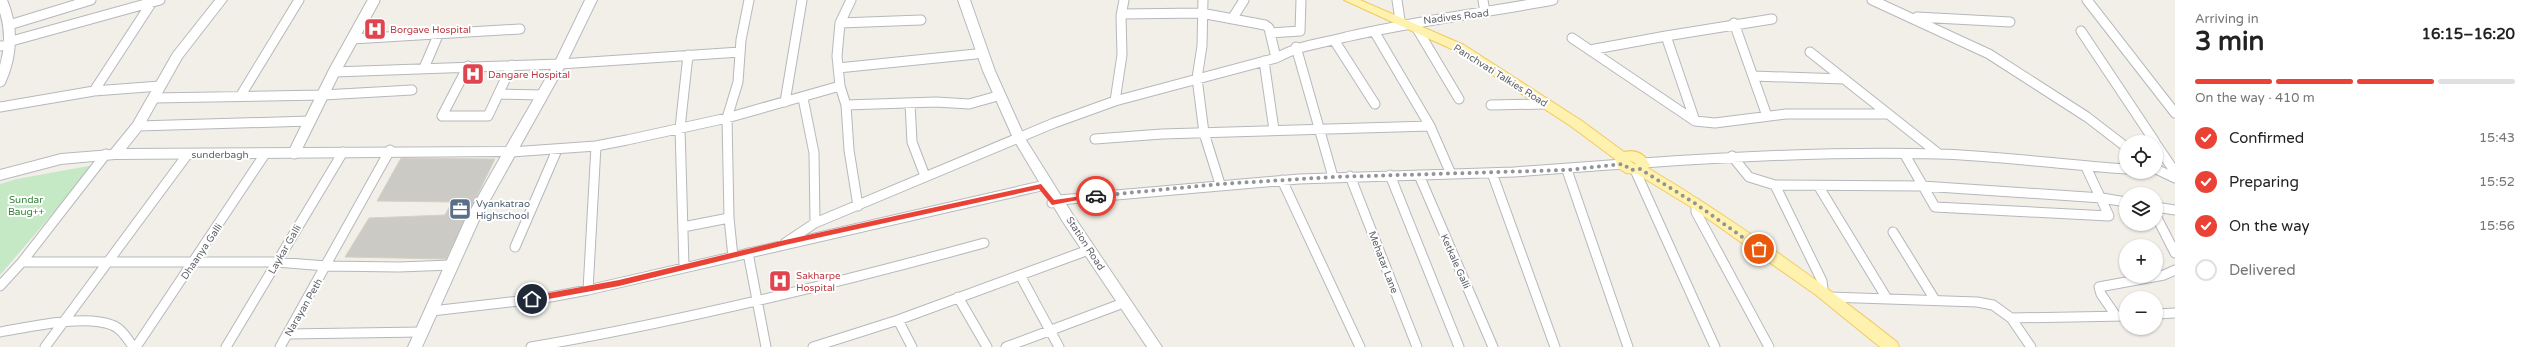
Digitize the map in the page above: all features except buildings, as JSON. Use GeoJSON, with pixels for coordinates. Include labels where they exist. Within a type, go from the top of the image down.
{"type":"FeatureCollection","features":[{"type":"Feature","properties":{"kind":"main road"},"geometry":{"type":"LineString","coordinates":[[111,154],[138,126],[177,56],[220,0]]}},
{"type":"Feature","properties":{"kind":"main road"},"geometry":{"type":"LineString","coordinates":[[415,347],[473,218],[560,64],[591,0]]}},
{"type":"Feature","properties":{"kind":"main road"},"geometry":{"type":"LineString","coordinates":[[958,0],[976,54],[994,97],[1016,139]]}},
{"type":"Feature","properties":{"kind":"main road"},"geometry":{"type":"LineString","coordinates":[[964,0],[975,38],[1016,139]]}},
{"type":"Feature","properties":{"kind":"main road","name":"Panchvati Talkies Road"},"geometry":{"type":"LineString","coordinates":[[1350,0],[1407,23],[1460,48],[1546,104],[1633,165],[1696,204]]}},
{"type":"Feature","properties":{"kind":"main road","name":"Station Road"},"geometry":{"type":"LineString","coordinates":[[1016,139],[1041,186],[1056,201],[1155,347]]}},
{"type":"Feature","properties":{"kind":"main road","name":"Station Road"},"geometry":{"type":"LineString","coordinates":[[1016,139],[1056,201],[1083,252],[1145,347]]}},
{"type":"Feature","properties":{"kind":"main road","name":"sunderbagh"},"geometry":{"type":"LineString","coordinates":[[0,175],[61,159],[111,154],[265,154],[390,150],[511,152]]}},
{"type":"Feature","properties":{"kind":"main road"},"geometry":{"type":"LineString","coordinates":[[1696,204],[1825,294],[1891,347]]}},
{"type":"Feature","properties":{"kind":"street"},"geometry":{"type":"LineString","coordinates":[[1,0],[10,25],[5,44],[2,75]]}},
{"type":"Feature","properties":{"kind":"street"},"geometry":{"type":"LineString","coordinates":[[10,25],[68,3],[90,0],[92,17]]}},
{"type":"Feature","properties":{"kind":"street"},"geometry":{"type":"LineString","coordinates":[[241,95],[299,0]]}},
{"type":"Feature","properties":{"kind":"street"},"geometry":{"type":"LineString","coordinates":[[294,153],[334,72],[374,0]]}},
{"type":"Feature","properties":{"kind":"street"},"geometry":{"type":"LineString","coordinates":[[733,256],[729,218],[727,118],[738,82],[740,52],[749,0]]}},
{"type":"Feature","properties":{"kind":"street"},"geometry":{"type":"LineString","coordinates":[[785,102],[802,0]]}},
{"type":"Feature","properties":{"kind":"street"},"geometry":{"type":"LineString","coordinates":[[851,0],[840,23],[836,56],[840,86],[846,105],[849,150],[858,206]]}},
{"type":"Feature","properties":{"kind":"street"},"geometry":{"type":"LineString","coordinates":[[1115,102],[1122,55],[1122,14],[1124,0]]}},
{"type":"Feature","properties":{"kind":"street"},"geometry":{"type":"LineString","coordinates":[[1203,0],[1201,13],[1202,46],[1196,78],[1204,133],[1220,184]]}},
{"type":"Feature","properties":{"kind":"street"},"geometry":{"type":"LineString","coordinates":[[1232,19],[1244,0]]}},
{"type":"Feature","properties":{"kind":"street"},"geometry":{"type":"LineString","coordinates":[[1270,33],[1300,31],[1301,0]]}},
{"type":"Feature","properties":{"kind":"street"},"geometry":{"type":"LineString","coordinates":[[1397,0],[1407,23],[1459,98]]}},
{"type":"Feature","properties":{"kind":"street"},"geometry":{"type":"LineString","coordinates":[[1483,0],[1485,13]]}},
{"type":"Feature","properties":{"kind":"street","name":"Nadives Road"},"geometry":{"type":"LineString","coordinates":[[785,242],[815,223],[858,206],[925,176],[1054,123],[1115,102],[1196,78],[1276,58],[1296,47],[1407,23],[1485,13],[1553,0]]}},
{"type":"Feature","properties":{"kind":"street"},"geometry":{"type":"LineString","coordinates":[[1872,0],[1989,54],[2087,117],[2119,142]]}},
{"type":"Feature","properties":{"kind":"street"},"geometry":{"type":"LineString","coordinates":[[2087,0],[2175,113]]}},
{"type":"Feature","properties":{"kind":"street"},"geometry":{"type":"LineString","coordinates":[[5,44],[92,17],[156,1]]}},
{"type":"Feature","properties":{"kind":"street"},"geometry":{"type":"LineString","coordinates":[[94,92],[156,1]]}},
{"type":"Feature","properties":{"kind":"street"},"geometry":{"type":"LineString","coordinates":[[1122,14],[1201,13],[1265,25],[1269,28],[1276,58]]}},
{"type":"Feature","properties":{"kind":"street"},"geometry":{"type":"LineString","coordinates":[[1911,17],[2010,22]]}},
{"type":"Feature","properties":{"kind":"street"},"geometry":{"type":"LineString","coordinates":[[1590,50],[1734,23],[1772,19]]}},
{"type":"Feature","properties":{"kind":"street"},"geometry":{"type":"LineString","coordinates":[[840,23],[921,20]]}},
{"type":"Feature","properties":{"kind":"street"},"geometry":{"type":"LineString","coordinates":[[1734,23],[1767,116]]}},
{"type":"Feature","properties":{"kind":"street"},"geometry":{"type":"LineString","coordinates":[[352,39],[520,29]]}},
{"type":"Feature","properties":{"kind":"street"},"geometry":{"type":"LineString","coordinates":[[1374,31],[1393,60],[1430,126],[1451,174]]}},
{"type":"Feature","properties":{"kind":"street"},"geometry":{"type":"LineString","coordinates":[[2081,31],[2150,135]]}},
{"type":"Feature","properties":{"kind":"street"},"geometry":{"type":"LineString","coordinates":[[424,68],[439,33]]}},
{"type":"Feature","properties":{"kind":"street"},"geometry":{"type":"LineString","coordinates":[[1666,36],[1695,121]]}},
{"type":"Feature","properties":{"kind":"street"},"geometry":{"type":"LineString","coordinates":[[1572,38],[1695,121],[1715,123],[1767,116],[1841,113],[1887,114]]}},
{"type":"Feature","properties":{"kind":"street"},"geometry":{"type":"LineString","coordinates":[[1334,40],[1375,104]]}},
{"type":"Feature","properties":{"kind":"street"},"geometry":{"type":"LineString","coordinates":[[1296,47],[1333,177]]}},
{"type":"Feature","properties":{"kind":"street"},"geometry":{"type":"LineString","coordinates":[[334,72],[468,66],[560,64],[740,52]]}},
{"type":"Feature","properties":{"kind":"street"},"geometry":{"type":"LineString","coordinates":[[1810,52],[1887,114],[1940,154]]}},
{"type":"Feature","properties":{"kind":"street"},"geometry":{"type":"LineString","coordinates":[[838,68],[976,54]]}},
{"type":"Feature","properties":{"kind":"street"},"geometry":{"type":"LineString","coordinates":[[684,267],[680,128],[688,55]]}},
{"type":"Feature","properties":{"kind":"street"},"geometry":{"type":"LineString","coordinates":[[1264,61],[1274,130]]}},
{"type":"Feature","properties":{"kind":"street"},"geometry":{"type":"LineString","coordinates":[[468,66],[442,116],[488,116],[512,65]]}},
{"type":"Feature","properties":{"kind":"street"},"geometry":{"type":"LineString","coordinates":[[1753,76],[1844,79]]}},
{"type":"Feature","properties":{"kind":"street"},"geometry":{"type":"LineString","coordinates":[[0,107],[94,92],[160,86]]}},
{"type":"Feature","properties":{"kind":"street"},"geometry":{"type":"LineString","coordinates":[[511,152],[557,150],[596,146],[727,118],[803,98],[840,86]]}},
{"type":"Feature","properties":{"kind":"street"},"geometry":{"type":"LineString","coordinates":[[154,98],[241,95],[323,95],[412,90]]}},
{"type":"Feature","properties":{"kind":"street"},"geometry":{"type":"LineString","coordinates":[[498,94],[543,95]]}},
{"type":"Feature","properties":{"kind":"street"},"geometry":{"type":"LineString","coordinates":[[846,105],[910,103],[969,104],[994,97]]}},
{"type":"Feature","properties":{"kind":"street"},"geometry":{"type":"LineString","coordinates":[[803,98],[814,153],[815,223]]}},
{"type":"Feature","properties":{"kind":"street"},"geometry":{"type":"LineString","coordinates":[[910,103],[912,142],[925,176]]}},
{"type":"Feature","properties":{"kind":"street"},"geometry":{"type":"LineString","coordinates":[[1492,104],[1546,104]]}},
{"type":"Feature","properties":{"kind":"street"},"geometry":{"type":"LineString","coordinates":[[138,126],[310,120]]}},
{"type":"Feature","properties":{"kind":"street"},"geometry":{"type":"LineString","coordinates":[[1095,139],[1319,128],[1430,126]]}},
{"type":"Feature","properties":{"kind":"street"},"geometry":{"type":"LineString","coordinates":[[588,290],[596,146]]}},
{"type":"Feature","properties":{"kind":"street","name":"Narayan Peth"},"geometry":{"type":"LineString","coordinates":[[280,347],[390,150]]}},
{"type":"Feature","properties":{"kind":"street"},"geometry":{"type":"LineString","coordinates":[[515,247],[557,150]]}},
{"type":"Feature","properties":{"kind":"street","name":"Laykar Galli"},"geometry":{"type":"LineString","coordinates":[[226,347],[343,152]]}},
{"type":"Feature","properties":{"kind":"street"},"geometry":{"type":"LineString","coordinates":[[1056,201],[1220,184],[1282,180],[1350,176],[1567,170],[1732,156],[1840,152],[1905,155],[1940,154],[2119,169]]}},
{"type":"Feature","properties":{"kind":"street"},"geometry":{"type":"LineString","coordinates":[[0,286],[22,262],[111,154]]}},
{"type":"Feature","properties":{"kind":"street","name":"Dhaanya Galli"},"geometry":{"type":"LineString","coordinates":[[135,347],[265,154]]}},
{"type":"Feature","properties":{"kind":"street"},"geometry":{"type":"LineString","coordinates":[[45,347],[109,262],[186,155]]}},
{"type":"Feature","properties":{"kind":"street"},"geometry":{"type":"LineString","coordinates":[[1905,155],[1935,207],[2104,217],[2110,216],[2086,167]]}},
{"type":"Feature","properties":{"kind":"street"},"geometry":{"type":"LineString","coordinates":[[2163,155],[2175,172]]}},
{"type":"Feature","properties":{"kind":"street"},"geometry":{"type":"LineString","coordinates":[[1732,156],[1745,176],[1753,181],[1775,185],[1819,187],[1922,186],[2102,198],[2119,201]]}},
{"type":"Feature","properties":{"kind":"street"},"geometry":{"type":"LineString","coordinates":[[1633,165],[1716,347]]}},
{"type":"Feature","properties":{"kind":"street"},"geometry":{"type":"LineString","coordinates":[[1567,170],[1628,347]]}},
{"type":"Feature","properties":{"kind":"street"},"geometry":{"type":"LineString","coordinates":[[1492,173],[1554,347]]}},
{"type":"Feature","properties":{"kind":"street"},"geometry":{"type":"LineString","coordinates":[[2163,173],[2175,178]]}},
{"type":"Feature","properties":{"kind":"street"},"geometry":{"type":"LineString","coordinates":[[1390,175],[1459,347]]}},
{"type":"Feature","properties":{"kind":"street","name":"Ketkale Galli"},"geometry":{"type":"LineString","coordinates":[[1419,175],[1493,347]]}},
{"type":"Feature","properties":{"kind":"street","name":"Mehatar Lane"},"geometry":{"type":"LineString","coordinates":[[1350,176],[1417,347]]}},
{"type":"Feature","properties":{"kind":"street"},"geometry":{"type":"LineString","coordinates":[[1282,180],[1360,347]]}},
{"type":"Feature","properties":{"kind":"street"},"geometry":{"type":"LineString","coordinates":[[1775,185],[1822,281],[1825,294],[1977,302],[1993,305],[2010,318],[2031,347]]}},
{"type":"Feature","properties":{"kind":"street"},"geometry":{"type":"LineString","coordinates":[[432,311],[544,298],[588,290],[748,253],[785,242],[1041,186]]}},
{"type":"Feature","properties":{"kind":"street"},"geometry":{"type":"LineString","coordinates":[[1819,187],[1886,297]]}},
{"type":"Feature","properties":{"kind":"street"},"geometry":{"type":"LineString","coordinates":[[1696,204],[1696,212],[1769,347]]}},
{"type":"Feature","properties":{"kind":"street"},"geometry":{"type":"LineString","coordinates":[[2163,208],[2175,210]]}},
{"type":"Feature","properties":{"kind":"street"},"geometry":{"type":"LineString","coordinates":[[683,227],[729,218]]}},
{"type":"Feature","properties":{"kind":"street"},"geometry":{"type":"LineString","coordinates":[[2163,229],[2175,252]]}},
{"type":"Feature","properties":{"kind":"street"},"geometry":{"type":"LineString","coordinates":[[1893,232],[1935,300]]}},
{"type":"Feature","properties":{"kind":"street"},"geometry":{"type":"LineString","coordinates":[[530,347],[756,302],[984,243]]}},
{"type":"Feature","properties":{"kind":"street"},"geometry":{"type":"LineString","coordinates":[[813,347],[848,343],[898,320],[1083,252]]}},
{"type":"Feature","properties":{"kind":"street"},"geometry":{"type":"LineString","coordinates":[[748,253],[756,302],[766,347]]}},
{"type":"Feature","properties":{"kind":"street"},"geometry":{"type":"LineString","coordinates":[[22,262],[276,262],[326,266],[451,265]]}},
{"type":"Feature","properties":{"kind":"street"},"geometry":{"type":"LineString","coordinates":[[2119,314],[2100,294],[2099,288],[2164,275],[2175,270]]}},
{"type":"Feature","properties":{"kind":"street"},"geometry":{"type":"LineString","coordinates":[[1020,275],[1059,347]]}},
{"type":"Feature","properties":{"kind":"street"},"geometry":{"type":"LineString","coordinates":[[958,297],[987,347]]}},
{"type":"Feature","properties":{"kind":"street"},"geometry":{"type":"LineString","coordinates":[[1006,347],[1049,329],[1118,305]]}},
{"type":"Feature","properties":{"kind":"street"},"geometry":{"type":"LineString","coordinates":[[2163,314],[2175,313]]}},
{"type":"Feature","properties":{"kind":"street"},"geometry":{"type":"LineString","coordinates":[[2010,318],[2119,316]]}},
{"type":"Feature","properties":{"kind":"street"},"geometry":{"type":"LineString","coordinates":[[898,320],[912,347]]}},
{"type":"Feature","properties":{"kind":"street"},"geometry":{"type":"LineString","coordinates":[[0,332],[64,323],[112,324],[135,347]]}},
{"type":"Feature","properties":{"kind":"street"},"geometry":{"type":"LineString","coordinates":[[287,334],[422,332]]}},
{"type":"Feature","properties":{"kind":"green space","name":"Sundar Baug++"},"geometry":{"type":"Polygon","coordinates":[[[94,165],[0,275],[0,184],[17,179],[94,165]]]}},
{"type":"Feature","properties":{"kind":"way so far"},"geometry":{"type":"LineString","coordinates":[[1096,196],[1220,184],[1282,180],[1390,175],[1567,170],[1623,164],[1631,170],[1640,169],[1696,204],[1759,249]]}},
{"type":"Feature","properties":{"kind":"place","name":"Borgave Hospital"},"geometry":{"type":"Point","coordinates":[375,29]}},
{"type":"Feature","properties":{"kind":"place","name":"Dangare Hospital"},"geometry":{"type":"Point","coordinates":[473,74]}},
{"type":"Feature","properties":{"kind":"place","name":"Vyankatrao Highschool"},"geometry":{"type":"Point","coordinates":[460,209]}},
{"type":"Feature","properties":{"kind":"place","name":"Sakharpe Hospital"},"geometry":{"type":"Point","coordinates":[780,281]}},
{"type":"Feature","properties":{"kind":"route"},"geometry":{"type":"LineString","coordinates":[[532,299],[588,290],[733,256],[785,242],[1041,186],[1052,203],[1059,200],[1096,196]]}}]}
